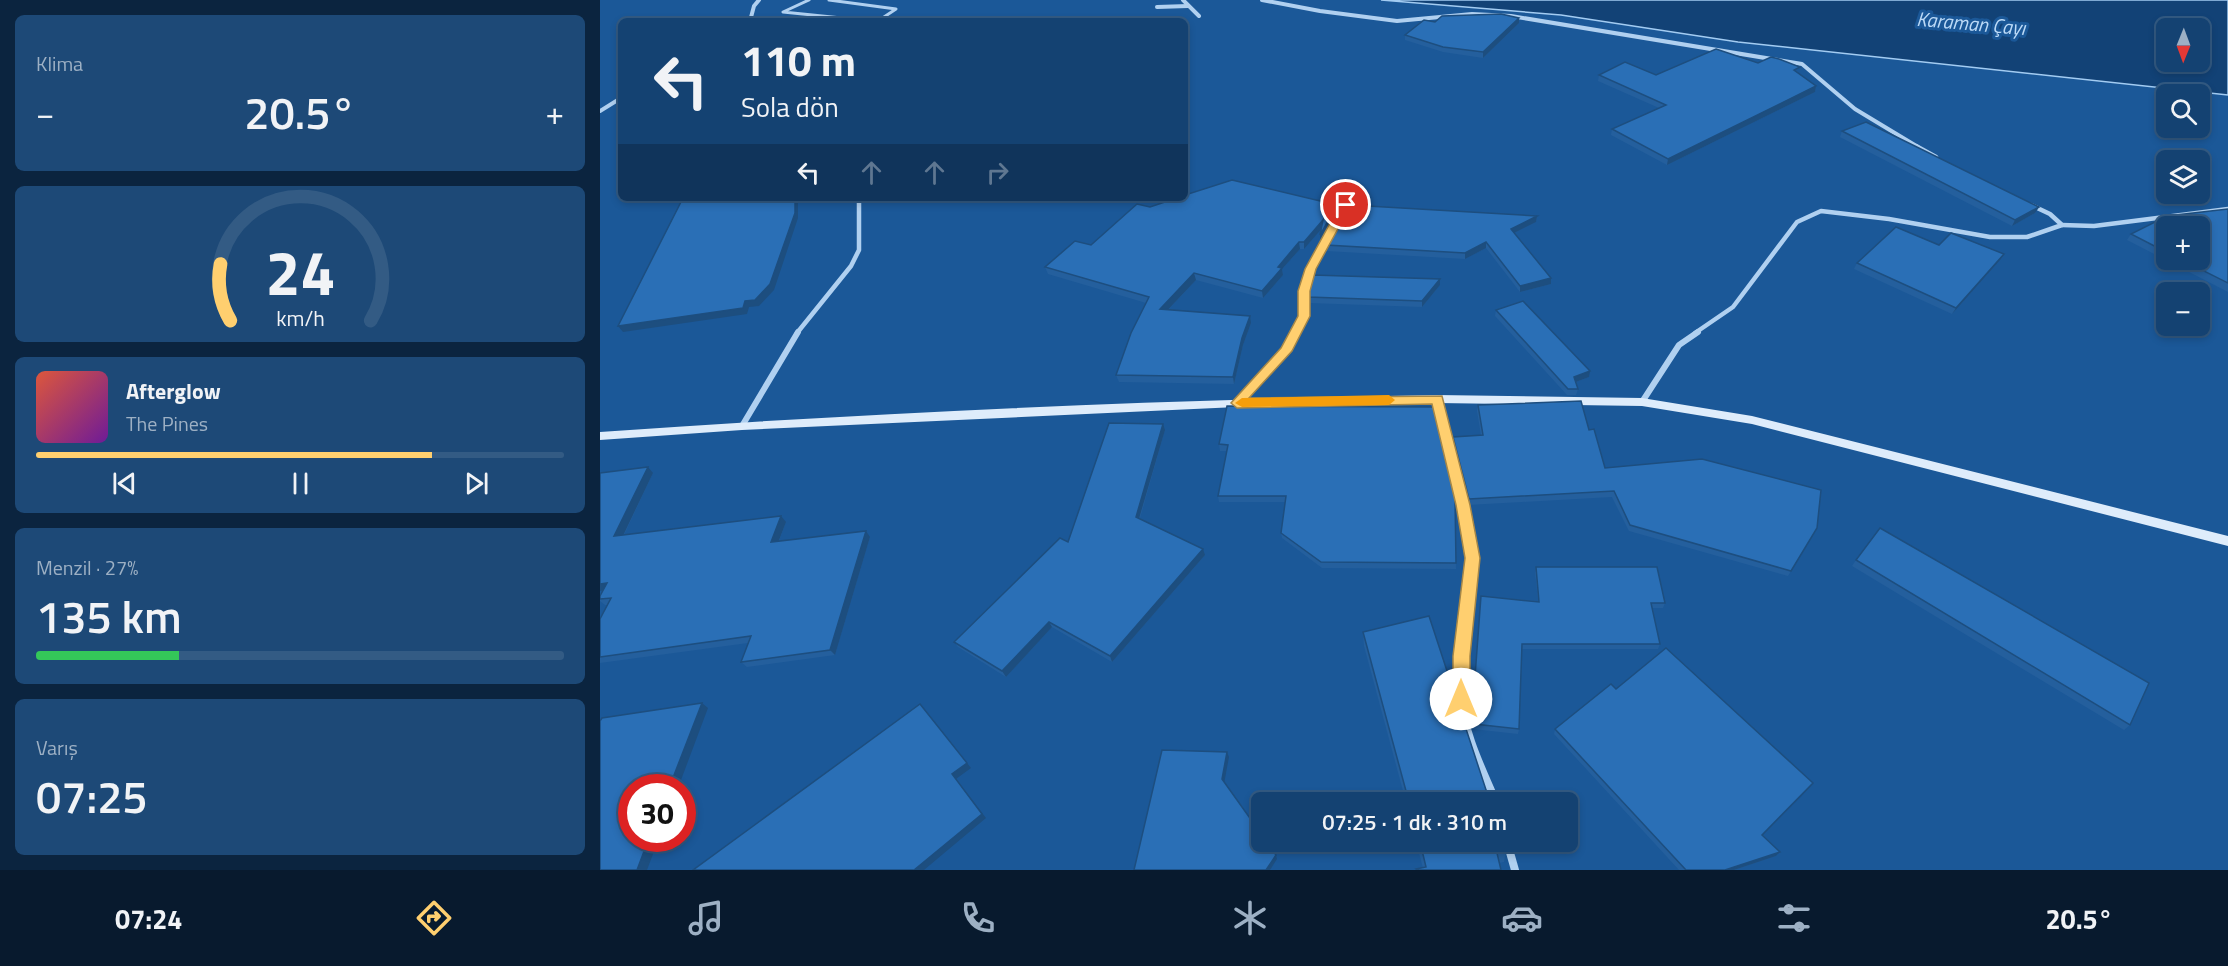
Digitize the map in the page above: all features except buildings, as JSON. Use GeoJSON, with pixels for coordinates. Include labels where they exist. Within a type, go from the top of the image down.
{"type":"FeatureCollection","features":[{"type":"Feature","properties":{"kind":"street"},"geometry":{"type":"LineString","coordinates":[[751,18],[754,6],[759,0]]}},
{"type":"Feature","properties":{"kind":"street"},"geometry":{"type":"LineString","coordinates":[[1183,0],[1199,16]]}},
{"type":"Feature","properties":{"kind":"street"},"geometry":{"type":"LineString","coordinates":[[1262,0],[1320,11],[1397,21],[1472,14],[1511,16],[1802,64],[1811,70],[1821,82],[1880,126],[1945,162]]}},
{"type":"Feature","properties":{"kind":"street"},"geometry":{"type":"LineString","coordinates":[[1157,7],[1188,6]]}},
{"type":"Feature","properties":{"kind":"street"},"geometry":{"type":"LineString","coordinates":[[600,111],[618,100]]}},
{"type":"Feature","properties":{"kind":"street"},"geometry":{"type":"LineString","coordinates":[[2021,200],[2050,214],[2062,225]]}},
{"type":"Feature","properties":{"kind":"street"},"geometry":{"type":"LineString","coordinates":[[742,426],[793,338],[851,266],[859,250],[859,201]]}},
{"type":"Feature","properties":{"kind":"street"},"geometry":{"type":"LineString","coordinates":[[1237,403],[1286,351],[1304,316],[1304,291],[1311,269],[1346,205]]}},
{"type":"Feature","properties":{"kind":"street"},"geometry":{"type":"LineString","coordinates":[[1642,402],[1679,345],[1733,307],[1797,222],[1821,211],[1853,213],[1982,237],[2032,236],[2062,225],[2094,226],[2228,209]]}},
{"type":"Feature","properties":{"kind":"street"},"geometry":{"type":"LineString","coordinates":[[600,436],[742,426],[1237,403],[1437,399],[1642,402],[1752,420],[2228,541]]}},
{"type":"Feature","properties":{"kind":"street"},"geometry":{"type":"LineString","coordinates":[[1437,399],[1463,505],[1472,558],[1461,656],[1461,699],[1471,742],[1492,792]]}},
{"type":"Feature","properties":{"kind":"street"},"geometry":{"type":"LineString","coordinates":[[1510,852],[1515,870]]}},
{"type":"Feature","properties":{"kind":"lane"},"geometry":{"type":"LineString","coordinates":[[809,0],[783,12],[842,18]]}},
{"type":"Feature","properties":{"kind":"lane"},"geometry":{"type":"LineString","coordinates":[[829,0],[896,9],[882,18]]}},
{"type":"Feature","properties":{"kind":"water","name":"Karaman Çayı"},"geometry":{"type":"Polygon","coordinates":[[[1381,0],[2228,0],[2228,95],[2210,93],[2210,84],[2156,84],[2156,87],[1738,42],[1561,15],[1381,0]]]}},
{"type":"Feature","properties":{"kind":"slow traffic"},"geometry":{"type":"LineString","coordinates":[[1242,403],[1389,400]]}},
{"type":"Feature","properties":{"kind":"route"},"geometry":{"type":"LineString","coordinates":[[1346,205],[1311,269],[1304,291],[1304,316],[1286,351],[1237,403],[1437,399],[1463,505],[1472,558],[1461,656],[1461,699]]}}]}
